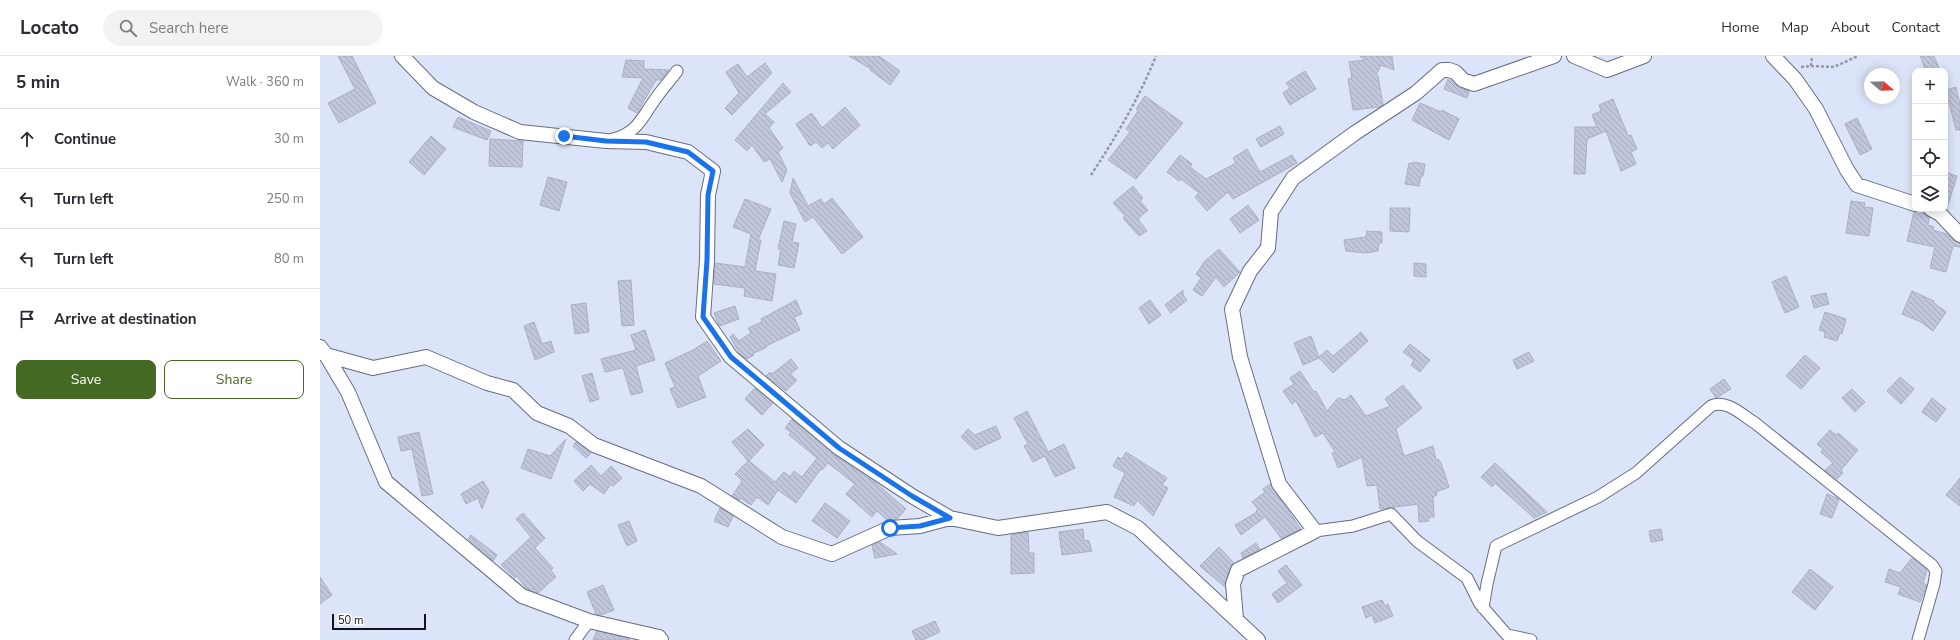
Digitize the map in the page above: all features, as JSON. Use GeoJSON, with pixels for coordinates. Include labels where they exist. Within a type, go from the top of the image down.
{"type":"FeatureCollection","features":[{"type":"Feature","properties":{"kind":"street"},"geometry":{"type":"LineString","coordinates":[[402,56],[433,88],[474,112],[520,132],[606,141],[646,142],[688,152],[713,171],[708,195],[707,260],[703,317],[731,357],[839,448],[912,496],[950,518],[998,528],[1107,512],[1138,528],[1258,640]]}},
{"type":"Feature","properties":{"kind":"street"},"geometry":{"type":"LineString","coordinates":[[1315,531],[1279,484],[1240,357],[1232,309],[1250,271],[1268,248],[1271,212],[1293,178],[1355,133],[1416,93],[1442,70],[1455,72],[1463,80],[1474,84],[1554,56]]}},
{"type":"Feature","properties":{"kind":"street"},"geometry":{"type":"LineString","coordinates":[[1574,56],[1607,70],[1644,56]]}},
{"type":"Feature","properties":{"kind":"street"},"geometry":{"type":"LineString","coordinates":[[1773,56],[1795,79],[1816,110],[1847,170],[1857,185],[1912,203]]}},
{"type":"Feature","properties":{"kind":"street"},"geometry":{"type":"LineString","coordinates":[[606,141],[623,137],[639,125],[654,100],[677,71]]}},
{"type":"Feature","properties":{"kind":"street"},"geometry":{"type":"LineString","coordinates":[[1936,212],[1960,235]]}},
{"type":"Feature","properties":{"kind":"street"},"geometry":{"type":"LineString","coordinates":[[322,351],[373,368],[426,357],[487,383],[513,390],[537,413],[569,426],[594,445],[701,486],[782,537],[832,554],[890,528],[920,526],[950,518]]}},
{"type":"Feature","properties":{"kind":"street"},"geometry":{"type":"LineString","coordinates":[[322,351],[348,392],[386,482],[522,596],[589,621],[659,637],[661,640]]}},
{"type":"Feature","properties":{"kind":"street"},"geometry":{"type":"LineString","coordinates":[[1483,608],[1496,546],[1598,497],[1636,473],[1711,406],[1718,403],[1725,404],[1756,423],[1932,565],[1936,571],[1934,584],[1918,640]]}},
{"type":"Feature","properties":{"kind":"street"},"geometry":{"type":"LineString","coordinates":[[1236,619],[1233,584],[1238,570],[1315,531],[1353,526],[1391,514],[1417,541],[1467,578],[1483,608],[1507,635],[1531,640]]}},
{"type":"Feature","properties":{"kind":"street"},"geometry":{"type":"LineString","coordinates":[[575,640],[589,621]]}},
{"type":"Feature","properties":{"kind":"path"},"geometry":{"type":"LineString","coordinates":[[1091,175],[1111,145],[1140,93],[1156,56]]}},
{"type":"Feature","properties":{"kind":"path"},"geometry":{"type":"LineString","coordinates":[[1811,66],[1812,56]]}},
{"type":"Feature","properties":{"kind":"path"},"geometry":{"type":"LineString","coordinates":[[1786,70],[1811,66],[1834,67],[1858,56]]}},
{"type":"Feature","properties":{"kind":"building"},"geometry":{"type":"Polygon","coordinates":[[[338,56],[352,56],[376,103],[339,123],[328,103],[355,89],[338,56]]]}},
{"type":"Feature","properties":{"kind":"building"},"geometry":{"type":"Polygon","coordinates":[[[849,56],[879,56],[900,71],[890,85],[870,70],[871,69],[849,56]]]}},
{"type":"Feature","properties":{"kind":"building"},"geometry":{"type":"Polygon","coordinates":[[[1360,56],[1392,56],[1394,70],[1381,65],[1376,75],[1378,76],[1383,105],[1379,107],[1353,110],[1348,79],[1352,78],[1349,62],[1365,60],[1360,56]]]}},
{"type":"Feature","properties":{"kind":"building"},"geometry":{"type":"Polygon","coordinates":[[[1920,56],[1934,56],[1939,68],[1925,68],[1920,56]]]}},
{"type":"Feature","properties":{"kind":"building"},"geometry":{"type":"Polygon","coordinates":[[[626,60],[644,61],[644,69],[669,70],[661,80],[656,80],[637,113],[628,108],[643,78],[622,77],[626,60]]]}},
{"type":"Feature","properties":{"kind":"building"},"geometry":{"type":"Polygon","coordinates":[[[765,63],[772,73],[732,115],[725,108],[739,93],[726,72],[738,64],[747,77],[765,63]]]}},
{"type":"Feature","properties":{"kind":"building"},"geometry":{"type":"Polygon","coordinates":[[[1305,71],[1316,89],[1290,105],[1283,93],[1290,88],[1286,83],[1305,71]]]}},
{"type":"Feature","properties":{"kind":"building"},"geometry":{"type":"Polygon","coordinates":[[[1448,79],[1460,88],[1469,91],[1467,98],[1444,89],[1448,79]]]}},
{"type":"Feature","properties":{"kind":"building"},"geometry":{"type":"Polygon","coordinates":[[[783,83],[791,92],[765,114],[774,122],[769,128],[783,148],[778,152],[787,170],[782,182],[770,159],[764,162],[752,145],[747,151],[735,140],[783,83]]]}},
{"type":"Feature","properties":{"kind":"building"},"geometry":{"type":"Polygon","coordinates":[[[1956,87],[1960,104],[1960,130],[1956,130],[1948,98],[1948,89],[1956,87]]]}},
{"type":"Feature","properties":{"kind":"building"},"geometry":{"type":"Polygon","coordinates":[[[1145,96],[1183,123],[1136,179],[1108,160],[1130,132],[1126,129],[1138,111],[1136,109],[1145,96]]]}},
{"type":"Feature","properties":{"kind":"building"},"geometry":{"type":"Polygon","coordinates":[[[1613,99],[1628,136],[1631,135],[1637,149],[1631,152],[1636,164],[1621,171],[1606,131],[1587,139],[1585,174],[1574,174],[1575,127],[1597,127],[1592,115],[1601,111],[1599,105],[1613,99]]]}},
{"type":"Feature","properties":{"kind":"building"},"geometry":{"type":"Polygon","coordinates":[[[1420,103],[1441,112],[1442,110],[1459,119],[1449,140],[1412,120],[1420,103]]]}},
{"type":"Feature","properties":{"kind":"building"},"geometry":{"type":"Polygon","coordinates":[[[845,107],[860,125],[833,149],[828,143],[822,148],[816,142],[810,146],[796,124],[812,113],[822,128],[845,107]]]}},
{"type":"Feature","properties":{"kind":"building"},"geometry":{"type":"Polygon","coordinates":[[[458,117],[491,131],[487,140],[453,127],[458,117]]]}},
{"type":"Feature","properties":{"kind":"building"},"geometry":{"type":"Polygon","coordinates":[[[1857,118],[1872,149],[1860,155],[1845,124],[1857,118]]]}},
{"type":"Feature","properties":{"kind":"building"},"geometry":{"type":"Polygon","coordinates":[[[1280,126],[1284,134],[1261,147],[1256,139],[1280,126]]]}},
{"type":"Feature","properties":{"kind":"building"},"geometry":{"type":"Polygon","coordinates":[[[431,136],[446,149],[424,175],[409,162],[431,136]]]}},
{"type":"Feature","properties":{"kind":"building"},"geometry":{"type":"Polygon","coordinates":[[[490,139],[523,141],[522,167],[489,166],[490,139]]]}},
{"type":"Feature","properties":{"kind":"building"},"geometry":{"type":"Polygon","coordinates":[[[1247,149],[1260,172],[1292,155],[1297,163],[1233,199],[1228,192],[1207,211],[1195,197],[1199,193],[1181,179],[1179,181],[1167,172],[1180,155],[1192,164],[1190,167],[1206,179],[1236,163],[1233,158],[1247,149]]]}},
{"type":"Feature","properties":{"kind":"building"},"geometry":{"type":"Polygon","coordinates":[[[1413,162],[1425,164],[1423,176],[1421,176],[1419,186],[1405,184],[1409,163],[1413,164],[1413,162]]]}},
{"type":"Feature","properties":{"kind":"building"},"geometry":{"type":"Polygon","coordinates":[[[1948,173],[1957,176],[1948,205],[1948,173]]]}},
{"type":"Feature","properties":{"kind":"building"},"geometry":{"type":"Polygon","coordinates":[[[548,177],[567,182],[559,211],[540,205],[548,177]]]}},
{"type":"Feature","properties":{"kind":"building"},"geometry":{"type":"Polygon","coordinates":[[[793,178],[808,206],[821,199],[824,204],[832,198],[863,237],[842,254],[813,217],[805,222],[790,193],[793,178]]]}},
{"type":"Feature","properties":{"kind":"building"},"geometry":{"type":"Polygon","coordinates":[[[1133,186],[1143,198],[1140,201],[1148,210],[1138,219],[1147,231],[1139,236],[1123,218],[1125,216],[1113,203],[1133,186]]]}},
{"type":"Feature","properties":{"kind":"building"},"geometry":{"type":"Polygon","coordinates":[[[745,199],[771,209],[758,240],[761,240],[755,271],[776,274],[772,301],[744,296],[745,288],[714,284],[715,263],[745,267],[751,234],[733,227],[745,199]]]}},
{"type":"Feature","properties":{"kind":"building"},"geometry":{"type":"Polygon","coordinates":[[[1851,201],[1865,203],[1864,207],[1873,208],[1869,236],[1846,233],[1851,201]]]}},
{"type":"Feature","properties":{"kind":"building"},"geometry":{"type":"Polygon","coordinates":[[[1248,205],[1259,220],[1240,233],[1230,219],[1248,205]]]}},
{"type":"Feature","properties":{"kind":"building"},"geometry":{"type":"Polygon","coordinates":[[[1390,208],[1410,208],[1409,232],[1390,231],[1390,208]]]}},
{"type":"Feature","properties":{"kind":"building"},"geometry":{"type":"Polygon","coordinates":[[[1914,212],[1924,212],[1929,218],[1928,225],[1934,227],[1933,230],[1947,234],[1954,241],[1960,243],[1960,247],[1953,246],[1946,272],[1930,268],[1935,247],[1907,241],[1914,212]]]}},
{"type":"Feature","properties":{"kind":"building"},"geometry":{"type":"Polygon","coordinates":[[[784,221],[796,224],[792,242],[799,243],[794,268],[778,265],[781,249],[778,249],[784,221]]]}},
{"type":"Feature","properties":{"kind":"building"},"geometry":{"type":"Polygon","coordinates":[[[1367,231],[1382,232],[1382,243],[1379,243],[1378,251],[1366,253],[1346,251],[1344,240],[1366,237],[1367,231]]]}},
{"type":"Feature","properties":{"kind":"building"},"geometry":{"type":"Polygon","coordinates":[[[1219,249],[1240,272],[1224,287],[1216,277],[1202,296],[1193,290],[1201,278],[1196,274],[1205,261],[1219,249]]]}},
{"type":"Feature","properties":{"kind":"building"},"geometry":{"type":"Polygon","coordinates":[[[1414,263],[1426,264],[1426,277],[1414,276],[1414,263]]]}},
{"type":"Feature","properties":{"kind":"building"},"geometry":{"type":"Polygon","coordinates":[[[1786,276],[1799,307],[1785,313],[1772,282],[1786,276]]]}},
{"type":"Feature","properties":{"kind":"building"},"geometry":{"type":"Polygon","coordinates":[[[631,280],[634,325],[622,326],[618,281],[631,280]]]}},
{"type":"Feature","properties":{"kind":"building"},"geometry":{"type":"Polygon","coordinates":[[[1183,290],[1183,295],[1187,300],[1171,313],[1165,305],[1183,290]]]}},
{"type":"Feature","properties":{"kind":"building"},"geometry":{"type":"Polygon","coordinates":[[[1912,291],[1934,301],[1934,303],[1946,312],[1933,331],[1921,322],[1902,314],[1912,291]]]}},
{"type":"Feature","properties":{"kind":"building"},"geometry":{"type":"Polygon","coordinates":[[[1826,293],[1829,304],[1814,308],[1811,296],[1826,293]]]}},
{"type":"Feature","properties":{"kind":"building"},"geometry":{"type":"Polygon","coordinates":[[[796,300],[802,314],[794,317],[800,330],[766,346],[767,347],[752,354],[754,355],[747,359],[740,354],[730,337],[733,334],[739,341],[751,333],[748,328],[762,322],[761,319],[796,300]]]}},
{"type":"Feature","properties":{"kind":"building"},"geometry":{"type":"Polygon","coordinates":[[[1150,300],[1161,315],[1149,324],[1139,308],[1150,300]]]}},
{"type":"Feature","properties":{"kind":"building"},"geometry":{"type":"Polygon","coordinates":[[[586,303],[589,332],[575,334],[571,305],[586,303]]]}},
{"type":"Feature","properties":{"kind":"building"},"geometry":{"type":"Polygon","coordinates":[[[735,306],[739,319],[719,326],[714,313],[735,306]]]}},
{"type":"Feature","properties":{"kind":"building"},"geometry":{"type":"Polygon","coordinates":[[[1825,312],[1846,319],[1842,334],[1840,333],[1837,341],[1824,337],[1825,332],[1819,330],[1825,312]]]}},
{"type":"Feature","properties":{"kind":"building"},"geometry":{"type":"Polygon","coordinates":[[[534,322],[542,344],[551,341],[554,352],[535,360],[524,326],[534,322]]]}},
{"type":"Feature","properties":{"kind":"building"},"geometry":{"type":"Polygon","coordinates":[[[645,330],[655,360],[636,366],[643,392],[631,395],[623,368],[605,372],[601,359],[636,350],[631,335],[645,330]]]}},
{"type":"Feature","properties":{"kind":"building"},"geometry":{"type":"Polygon","coordinates":[[[1361,332],[1368,341],[1333,373],[1319,358],[1303,365],[1294,343],[1311,336],[1319,357],[1327,350],[1333,356],[1361,332]]]}},
{"type":"Feature","properties":{"kind":"building"},"geometry":{"type":"Polygon","coordinates":[[[707,341],[721,361],[698,376],[706,397],[678,408],[670,389],[675,387],[665,363],[693,350],[707,341]]]}},
{"type":"Feature","properties":{"kind":"building"},"geometry":{"type":"Polygon","coordinates":[[[1410,344],[1430,360],[1420,372],[1411,365],[1414,360],[1403,352],[1410,344]]]}},
{"type":"Feature","properties":{"kind":"building"},"geometry":{"type":"Polygon","coordinates":[[[1529,352],[1534,361],[1517,369],[1513,360],[1529,352]]]}},
{"type":"Feature","properties":{"kind":"building"},"geometry":{"type":"Polygon","coordinates":[[[1805,355],[1820,368],[1801,389],[1786,376],[1805,355]]]}},
{"type":"Feature","properties":{"kind":"building"},"geometry":{"type":"Polygon","coordinates":[[[791,359],[798,368],[790,374],[797,380],[786,391],[766,376],[770,372],[772,374],[791,359]]]}},
{"type":"Feature","properties":{"kind":"building"},"geometry":{"type":"Polygon","coordinates":[[[1300,371],[1314,392],[1316,391],[1327,411],[1338,398],[1345,400],[1351,395],[1366,416],[1390,406],[1385,399],[1403,385],[1422,408],[1396,429],[1404,456],[1433,446],[1436,460],[1438,459],[1441,463],[1449,487],[1436,492],[1437,495],[1433,497],[1434,517],[1429,517],[1429,521],[1419,522],[1418,504],[1380,509],[1377,485],[1367,486],[1362,457],[1338,468],[1332,453],[1335,452],[1323,433],[1315,437],[1296,401],[1292,404],[1283,391],[1294,384],[1290,378],[1300,371]]]}},
{"type":"Feature","properties":{"kind":"building"},"geometry":{"type":"Polygon","coordinates":[[[592,373],[599,399],[590,402],[582,376],[592,373]]]}},
{"type":"Feature","properties":{"kind":"building"},"geometry":{"type":"Polygon","coordinates":[[[1900,377],[1914,389],[1901,404],[1887,391],[1900,377]]]}},
{"type":"Feature","properties":{"kind":"building"},"geometry":{"type":"Polygon","coordinates":[[[1724,379],[1731,389],[1716,398],[1710,389],[1724,379]]]}},
{"type":"Feature","properties":{"kind":"building"},"geometry":{"type":"Polygon","coordinates":[[[755,388],[773,403],[762,415],[745,399],[755,388]]]}},
{"type":"Feature","properties":{"kind":"building"},"geometry":{"type":"Polygon","coordinates":[[[1852,389],[1865,402],[1855,412],[1842,398],[1852,389]]]}},
{"type":"Feature","properties":{"kind":"building"},"geometry":{"type":"Polygon","coordinates":[[[1932,398],[1946,409],[1936,422],[1922,412],[1932,398]]]}},
{"type":"Feature","properties":{"kind":"building"},"geometry":{"type":"Polygon","coordinates":[[[1027,411],[1048,452],[1064,444],[1075,468],[1055,477],[1045,456],[1033,462],[1024,446],[1028,444],[1014,418],[1027,411]]]}},
{"type":"Feature","properties":{"kind":"building"},"geometry":{"type":"Polygon","coordinates":[[[792,419],[834,455],[876,483],[906,509],[897,519],[887,520],[877,511],[872,517],[846,494],[855,484],[828,463],[822,470],[821,469],[796,503],[778,490],[768,505],[757,497],[751,505],[740,498],[739,500],[732,496],[742,481],[735,474],[748,461],[732,442],[748,429],[764,445],[749,461],[775,482],[784,472],[790,477],[794,471],[802,477],[817,458],[789,435],[791,432],[785,428],[792,419]]]}},
{"type":"Feature","properties":{"kind":"building"},"geometry":{"type":"Polygon","coordinates":[[[996,426],[1001,438],[975,450],[961,437],[968,429],[975,435],[996,426]]]}},
{"type":"Feature","properties":{"kind":"building"},"geometry":{"type":"Polygon","coordinates":[[[1830,430],[1836,435],[1838,433],[1858,450],[1841,470],[1843,473],[1837,479],[1825,470],[1833,463],[1821,452],[1823,449],[1817,444],[1830,430]]]}},
{"type":"Feature","properties":{"kind":"building"},"geometry":{"type":"Polygon","coordinates":[[[419,432],[433,494],[422,496],[412,449],[401,451],[398,437],[419,432]]]}},
{"type":"Feature","properties":{"kind":"building"},"geometry":{"type":"Polygon","coordinates":[[[566,439],[551,479],[521,468],[528,449],[550,456],[566,439]]]}},
{"type":"Feature","properties":{"kind":"building"},"geometry":{"type":"Polygon","coordinates":[[[576,442],[591,453],[586,458],[573,446],[576,442]]]}},
{"type":"Feature","properties":{"kind":"building"},"geometry":{"type":"Polygon","coordinates":[[[1126,452],[1167,478],[1162,485],[1168,488],[1153,516],[1137,500],[1134,506],[1114,497],[1125,473],[1113,466],[1118,457],[1122,459],[1126,452]]]}},
{"type":"Feature","properties":{"kind":"building"},"geometry":{"type":"Polygon","coordinates":[[[1495,463],[1547,512],[1534,518],[1495,483],[1492,487],[1481,477],[1495,463]]]}},
{"type":"Feature","properties":{"kind":"building"},"geometry":{"type":"Polygon","coordinates":[[[591,465],[601,476],[611,466],[622,478],[613,486],[611,484],[604,494],[590,484],[583,491],[574,481],[591,465]]]}},
{"type":"Feature","properties":{"kind":"building"},"geometry":{"type":"Polygon","coordinates":[[[1960,478],[1960,506],[1946,495],[1960,478]]]}},
{"type":"Feature","properties":{"kind":"building"},"geometry":{"type":"Polygon","coordinates":[[[483,481],[489,491],[482,509],[478,498],[466,504],[461,494],[483,481]]]}},
{"type":"Feature","properties":{"kind":"building"},"geometry":{"type":"Polygon","coordinates":[[[1270,484],[1301,529],[1281,538],[1265,517],[1241,535],[1235,525],[1257,512],[1256,511],[1258,509],[1252,502],[1265,492],[1263,489],[1270,484]]]}},
{"type":"Feature","properties":{"kind":"building"},"geometry":{"type":"Polygon","coordinates":[[[1827,494],[1839,499],[1832,518],[1820,514],[1827,494]]]}},
{"type":"Feature","properties":{"kind":"building"},"geometry":{"type":"Polygon","coordinates":[[[825,503],[850,521],[837,538],[812,521],[825,503]]]}},
{"type":"Feature","properties":{"kind":"building"},"geometry":{"type":"Polygon","coordinates":[[[720,508],[733,516],[728,527],[714,521],[720,508]]]}},
{"type":"Feature","properties":{"kind":"building"},"geometry":{"type":"Polygon","coordinates":[[[523,513],[545,538],[535,548],[553,568],[551,570],[556,577],[538,593],[527,589],[517,576],[515,578],[501,565],[531,537],[516,519],[523,513]]]}},
{"type":"Feature","properties":{"kind":"building"},"geometry":{"type":"Polygon","coordinates":[[[629,521],[637,541],[627,546],[618,525],[629,521]]]}},
{"type":"Feature","properties":{"kind":"building"},"geometry":{"type":"Polygon","coordinates":[[[1083,529],[1084,540],[1089,541],[1092,551],[1062,555],[1059,532],[1083,529]]]}},
{"type":"Feature","properties":{"kind":"building"},"geometry":{"type":"Polygon","coordinates":[[[1661,529],[1663,540],[1651,542],[1649,531],[1661,529]]]}},
{"type":"Feature","properties":{"kind":"building"},"geometry":{"type":"Polygon","coordinates":[[[1028,532],[1029,553],[1034,553],[1034,573],[1011,574],[1011,535],[1028,532]]]}},
{"type":"Feature","properties":{"kind":"building"},"geometry":{"type":"Polygon","coordinates":[[[471,535],[497,555],[493,561],[468,539],[471,535]]]}},
{"type":"Feature","properties":{"kind":"building"},"geometry":{"type":"Polygon","coordinates":[[[880,542],[897,554],[875,558],[872,545],[880,542]]]}},
{"type":"Feature","properties":{"kind":"building"},"geometry":{"type":"Polygon","coordinates":[[[1256,543],[1260,549],[1243,558],[1241,553],[1256,543]]]}},
{"type":"Feature","properties":{"kind":"building"},"geometry":{"type":"Polygon","coordinates":[[[1219,547],[1234,563],[1230,567],[1225,587],[1200,566],[1219,547]]]}},
{"type":"Feature","properties":{"kind":"building"},"geometry":{"type":"Polygon","coordinates":[[[1912,558],[1927,570],[1923,583],[1927,585],[1920,602],[1898,594],[1901,587],[1885,582],[1889,569],[1900,573],[1912,558]]]}},
{"type":"Feature","properties":{"kind":"building"},"geometry":{"type":"Polygon","coordinates":[[[1286,565],[1302,585],[1278,603],[1272,594],[1287,583],[1278,571],[1286,565]]]}},
{"type":"Feature","properties":{"kind":"building"},"geometry":{"type":"Polygon","coordinates":[[[1810,569],[1833,587],[1815,610],[1792,592],[1810,569]]]}},
{"type":"Feature","properties":{"kind":"building"},"geometry":{"type":"Polygon","coordinates":[[[320,577],[332,595],[320,604],[320,577]]]}},
{"type":"Feature","properties":{"kind":"building"},"geometry":{"type":"Polygon","coordinates":[[[603,585],[614,610],[601,615],[596,614],[587,592],[603,585]]]}},
{"type":"Feature","properties":{"kind":"building"},"geometry":{"type":"Polygon","coordinates":[[[1382,600],[1385,606],[1388,604],[1393,616],[1375,623],[1372,615],[1366,618],[1362,607],[1382,600]]]}},
{"type":"Feature","properties":{"kind":"building"},"geometry":{"type":"Polygon","coordinates":[[[935,621],[940,632],[922,640],[916,640],[912,631],[935,621]]]}},
{"type":"Feature","properties":{"kind":"building"},"geometry":{"type":"Polygon","coordinates":[[[597,631],[627,638],[630,640],[593,640],[597,631]]]}},
{"type":"Feature","properties":{"kind":"route"},"geometry":{"type":"LineString","coordinates":[[564,136],[606,141],[646,142],[688,152],[713,171],[708,195],[707,260],[703,317],[731,357],[839,448],[912,496],[950,518],[920,526],[890,528]]}}]}
